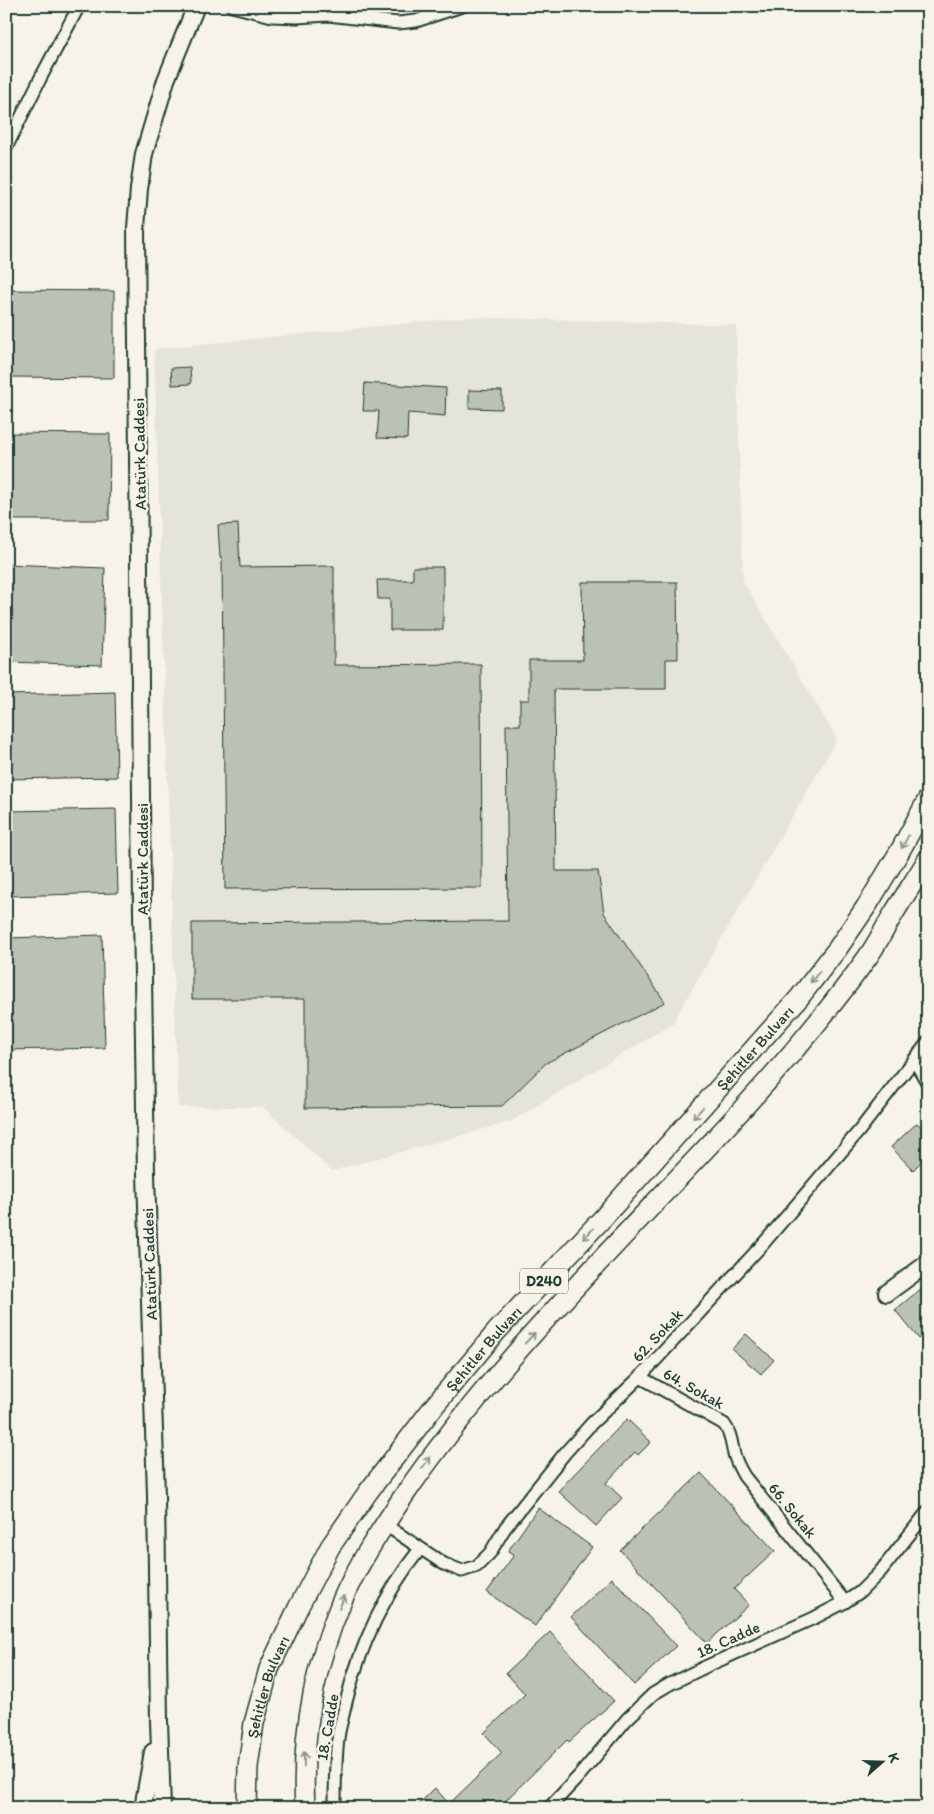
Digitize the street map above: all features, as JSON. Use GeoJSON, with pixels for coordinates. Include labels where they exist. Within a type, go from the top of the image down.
{"type":"FeatureCollection","features":[{"type":"Feature","properties":{"kind":"main road","name":"Atatürk Caddesi"},"geometry":{"type":"LineString","coordinates":[[162,1808],[156,1495],[146,1174],[136,228],[144,154],[166,80],[196,6]]}},
{"type":"Feature","properties":{"kind":"main road","name":"Şehitler Bulvarı"},"geometry":{"type":"LineString","coordinates":[[247,1808],[248,1767],[254,1723],[269,1669],[330,1547],[368,1492],[429,1412],[497,1331],[703,1107],[804,991],[838,948],[868,904],[928,799]]}},
{"type":"Feature","properties":{"kind":"main road","name":"Şehitler Bulvarı"},"geometry":{"type":"LineString","coordinates":[[305,1808],[304,1748],[313,1692],[328,1637],[350,1586],[384,1524],[429,1459],[520,1348],[727,1126],[829,1008],[868,957],[928,859]]}},
{"type":"Feature","properties":{"kind":"main road"},"geometry":{"type":"LineString","coordinates":[[887,1292],[928,1263]]}},
{"type":"Feature","properties":{"kind":"main road","name":"Atatürk Caddesi"},"geometry":{"type":"LineString","coordinates":[[143,1808],[159,1721]]}},
{"type":"Feature","properties":{"kind":"street"},"geometry":{"type":"LineString","coordinates":[[6,148],[78,6]]}},
{"type":"Feature","properties":{"kind":"street"},"geometry":{"type":"LineString","coordinates":[[232,6],[272,16],[328,15],[398,24],[416,21],[462,6]]}},
{"type":"Feature","properties":{"kind":"street","name":"62. Sokak"},"geometry":{"type":"LineString","coordinates":[[384,1524],[444,1564],[462,1571],[478,1566],[490,1552],[505,1528],[565,1453],[592,1423],[640,1377],[764,1244],[859,1131],[928,1042]]}},
{"type":"Feature","properties":{"kind":"street"},"geometry":{"type":"LineString","coordinates":[[914,1060],[928,1084]]}},
{"type":"Feature","properties":{"kind":"street","name":"64. Sokak"},"geometry":{"type":"LineString","coordinates":[[640,1377],[713,1417],[724,1424],[730,1431]]}},
{"type":"Feature","properties":{"kind":"street","name":"66. Sokak"},"geometry":{"type":"LineString","coordinates":[[730,1431],[734,1454],[744,1476],[845,1602]]}},
{"type":"Feature","properties":{"kind":"street","name":"18. Cadde"},"geometry":{"type":"LineString","coordinates":[[549,1808],[627,1719],[653,1694],[707,1666],[845,1602],[860,1592],[880,1572],[928,1511]]}},
{"type":"Feature","properties":{"kind":"street","name":"18. Cadde"},"geometry":{"type":"LineString","coordinates":[[335,1808],[339,1731],[352,1680],[370,1632],[384,1602],[402,1572],[420,1549]]}},
{"type":"Feature","properties":{"kind":"shaded area"},"geometry":{"type":"Polygon","coordinates":[[[468,317],[736,325],[743,581],[837,739],[672,1024],[510,1122],[332,1171],[263,1107],[178,1107],[154,349],[468,317]]]}},
{"type":"Feature","properties":{"kind":"building"},"geometry":{"type":"Polygon","coordinates":[[[6,290],[114,291],[114,378],[6,377],[6,290]]]}},
{"type":"Feature","properties":{"kind":"building"},"geometry":{"type":"Polygon","coordinates":[[[190,367],[191,384],[172,385],[171,368],[190,367]]]}},
{"type":"Feature","properties":{"kind":"building"},"geometry":{"type":"Polygon","coordinates":[[[365,383],[446,388],[445,416],[408,413],[407,439],[377,438],[379,411],[363,411],[365,383]]]}},
{"type":"Feature","properties":{"kind":"building"},"geometry":{"type":"Polygon","coordinates":[[[469,390],[502,391],[502,409],[469,408],[469,390]]]}},
{"type":"Feature","properties":{"kind":"building"},"geometry":{"type":"Polygon","coordinates":[[[6,433],[110,434],[109,520],[6,520],[6,433]]]}},
{"type":"Feature","properties":{"kind":"building"},"geometry":{"type":"Polygon","coordinates":[[[238,524],[240,567],[334,566],[334,665],[481,664],[482,888],[225,889],[222,558],[220,558],[218,525],[238,524]]]}},
{"type":"Feature","properties":{"kind":"building"},"geometry":{"type":"Polygon","coordinates":[[[6,564],[105,568],[102,665],[6,662],[6,564]]]}},
{"type":"Feature","properties":{"kind":"building"},"geometry":{"type":"Polygon","coordinates":[[[413,567],[443,567],[443,630],[390,630],[390,599],[378,599],[377,580],[413,580],[413,567]]]}},
{"type":"Feature","properties":{"kind":"building"},"geometry":{"type":"Polygon","coordinates":[[[582,582],[677,582],[678,659],[666,659],[666,689],[554,689],[556,871],[598,871],[604,913],[665,1002],[546,1063],[502,1106],[305,1108],[305,999],[192,999],[192,923],[508,921],[506,725],[520,725],[520,700],[529,700],[529,660],[583,660],[582,582]]]}},
{"type":"Feature","properties":{"kind":"building"},"geometry":{"type":"Polygon","coordinates":[[[115,692],[117,777],[6,779],[6,695],[115,692]]]}},
{"type":"Feature","properties":{"kind":"building"},"geometry":{"type":"Polygon","coordinates":[[[116,809],[118,893],[6,896],[6,811],[116,809]]]}},
{"type":"Feature","properties":{"kind":"building"},"geometry":{"type":"Polygon","coordinates":[[[102,935],[105,1048],[6,1050],[6,938],[102,935]]]}},
{"type":"Feature","properties":{"kind":"building"},"geometry":{"type":"Polygon","coordinates":[[[917,1123],[928,1134],[928,1155],[913,1170],[891,1147],[917,1123]]]}},
{"type":"Feature","properties":{"kind":"building"},"geometry":{"type":"Polygon","coordinates":[[[928,1283],[928,1331],[919,1339],[895,1310],[928,1283]]]}},
{"type":"Feature","properties":{"kind":"building"},"geometry":{"type":"Polygon","coordinates":[[[746,1334],[774,1360],[761,1374],[732,1349],[746,1334]]]}},
{"type":"Feature","properties":{"kind":"building"},"geometry":{"type":"Polygon","coordinates":[[[627,1419],[651,1442],[638,1455],[635,1452],[606,1483],[622,1498],[596,1526],[558,1491],[627,1419]]]}},
{"type":"Feature","properties":{"kind":"building"},"geometry":{"type":"Polygon","coordinates":[[[701,1473],[775,1551],[734,1589],[749,1605],[707,1643],[620,1550],[701,1473]]]}},
{"type":"Feature","properties":{"kind":"building"},"geometry":{"type":"Polygon","coordinates":[[[538,1508],[592,1547],[535,1626],[487,1592],[514,1555],[508,1551],[538,1508]]]}},
{"type":"Feature","properties":{"kind":"building"},"geometry":{"type":"Polygon","coordinates":[[[612,1578],[676,1646],[634,1685],[571,1617],[612,1578]]]}},
{"type":"Feature","properties":{"kind":"building"},"geometry":{"type":"Polygon","coordinates":[[[550,1632],[614,1701],[569,1742],[567,1740],[498,1808],[415,1808],[435,1788],[449,1804],[502,1753],[484,1733],[525,1694],[506,1673],[550,1632]]]}}]}
